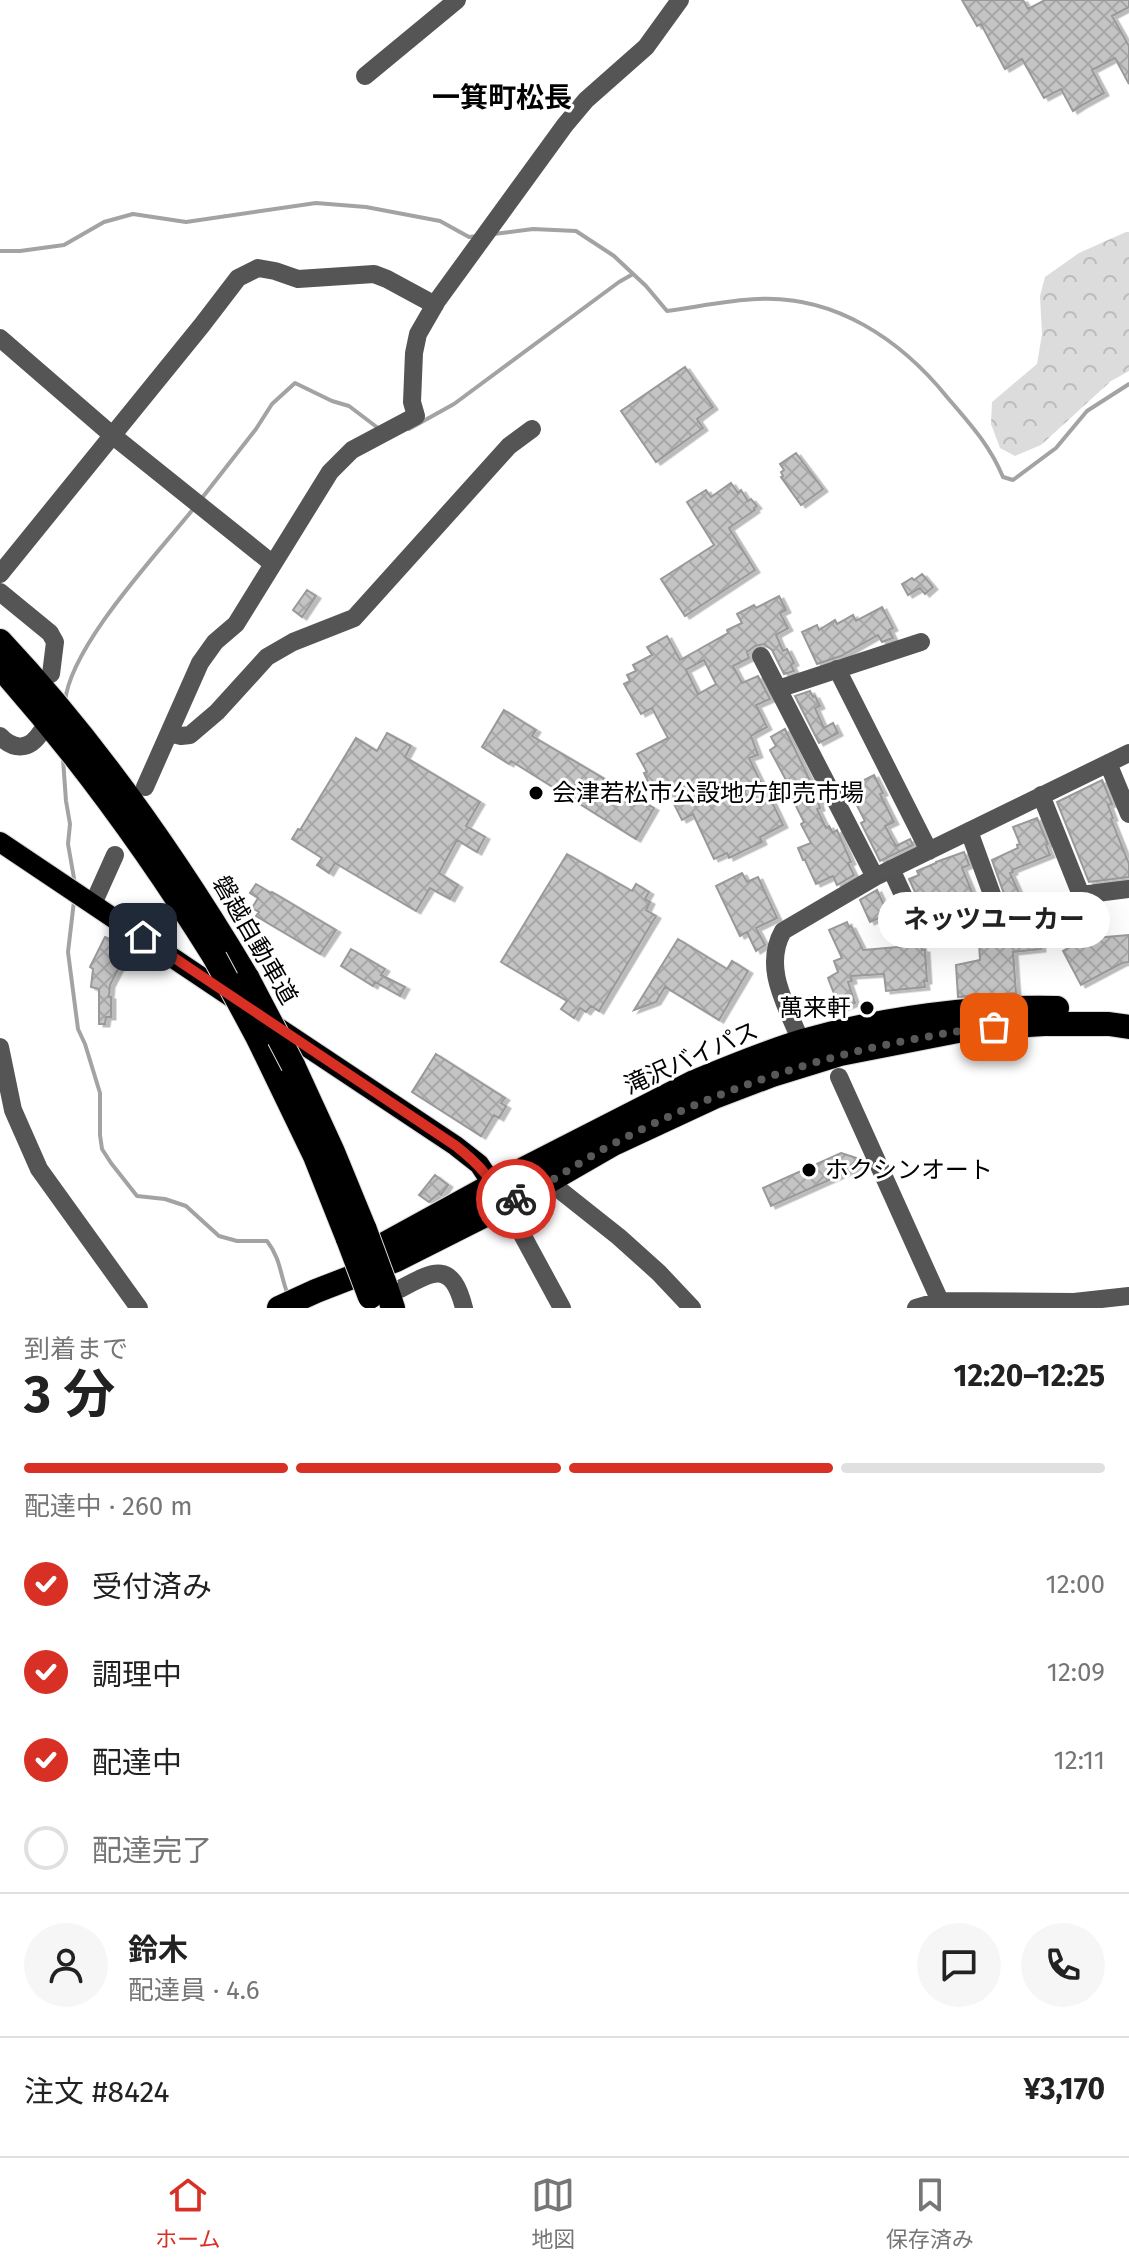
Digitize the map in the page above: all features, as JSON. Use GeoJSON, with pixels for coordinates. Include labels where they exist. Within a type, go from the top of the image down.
{"type":"FeatureCollection","features":[{"type":"Feature","properties":{"kind":"highway","name":"磐越自動車道"},"geometry":{"type":"LineString","coordinates":[[0,641],[78,745],[215,958],[357,1234],[384,1298]]}},
{"type":"Feature","properties":{"kind":"highway","name":"磐越自動車道"},"geometry":{"type":"LineString","coordinates":[[0,667],[48,706]]}},
{"type":"Feature","properties":{"kind":"highway","name":"磐越自動車道"},"geometry":{"type":"LineString","coordinates":[[78,745],[127,795],[183,873],[248,979],[293,1065],[333,1152],[357,1234]]}},
{"type":"Feature","properties":{"kind":"highway","name":"滝沢バイパス"},"geometry":{"type":"LineString","coordinates":[[500,1194],[694,1082],[801,1042],[948,1013],[1051,1008],[1129,1010]]}},
{"type":"Feature","properties":{"kind":"highway","name":"滝沢バイパス"},"geometry":{"type":"LineString","coordinates":[[279,1308],[316,1291],[381,1246],[714,1097],[772,1075],[840,1054],[968,1029],[1044,1024],[1129,1027]]}},
{"type":"Feature","properties":{"kind":"main road"},"geometry":{"type":"LineString","coordinates":[[0,842],[456,1146],[479,1164],[500,1194]]}},
{"type":"Feature","properties":{"kind":"street"},"geometry":{"type":"LineString","coordinates":[[365,76],[457,0]]}},
{"type":"Feature","properties":{"kind":"street"},"geometry":{"type":"LineString","coordinates":[[145,787],[200,663],[215,642],[236,624],[330,472],[352,450],[416,416],[412,402],[414,353],[418,334],[435,305],[565,125],[586,100],[646,47],[680,0]]}},
{"type":"Feature","properties":{"kind":"street"},"geometry":{"type":"LineString","coordinates":[[0,574],[238,278],[258,268],[298,279],[374,274],[435,305]]}},
{"type":"Feature","properties":{"kind":"street"},"geometry":{"type":"LineString","coordinates":[[0,338],[112,435],[273,564]]}},
{"type":"Feature","properties":{"kind":"street"},"geometry":{"type":"LineString","coordinates":[[169,733],[190,735],[217,712],[267,657],[293,642],[354,618],[509,446],[532,429]]}},
{"type":"Feature","properties":{"kind":"street"},"geometry":{"type":"LineString","coordinates":[[0,592],[50,633],[55,642],[48,706],[36,740],[17,747],[8,745],[0,736]]}},
{"type":"Feature","properties":{"kind":"street"},"geometry":{"type":"LineString","coordinates":[[778,689],[921,642]]}},
{"type":"Feature","properties":{"kind":"street"},"geometry":{"type":"LineString","coordinates":[[761,656],[883,873],[916,923]]}},
{"type":"Feature","properties":{"kind":"street"},"geometry":{"type":"LineString","coordinates":[[837,669],[929,851]]}},
{"type":"Feature","properties":{"kind":"street"},"geometry":{"type":"LineString","coordinates":[[801,1042],[775,977],[773,960],[783,931],[883,873],[1129,753]]}},
{"type":"Feature","properties":{"kind":"street"},"geometry":{"type":"LineString","coordinates":[[1108,763],[1129,814]]}},
{"type":"Feature","properties":{"kind":"street"},"geometry":{"type":"LineString","coordinates":[[1041,795],[1081,895],[1129,889]]}},
{"type":"Feature","properties":{"kind":"street"},"geometry":{"type":"LineString","coordinates":[[969,831],[998,911]]}},
{"type":"Feature","properties":{"kind":"street"},"geometry":{"type":"LineString","coordinates":[[93,904],[115,855]]}},
{"type":"Feature","properties":{"kind":"street"},"geometry":{"type":"LineString","coordinates":[[0,1047],[13,1110],[39,1169],[139,1308]]}},
{"type":"Feature","properties":{"kind":"street"},"geometry":{"type":"LineString","coordinates":[[839,1077],[940,1301]]}},
{"type":"Feature","properties":{"kind":"street"},"geometry":{"type":"LineString","coordinates":[[556,1187],[639,1255],[692,1308]]}},
{"type":"Feature","properties":{"kind":"street"},"geometry":{"type":"LineString","coordinates":[[500,1194],[562,1308]]}},
{"type":"Feature","properties":{"kind":"street"},"geometry":{"type":"LineString","coordinates":[[384,1298],[428,1274],[436,1273],[453,1280],[464,1308]]}},
{"type":"Feature","properties":{"kind":"street"},"geometry":{"type":"LineString","coordinates":[[916,1308],[940,1301],[1074,1302],[1129,1296]]}},
{"type":"Feature","properties":{"kind":"green space"},"geometry":{"type":"Polygon","coordinates":[[[1129,232],[1129,371],[1111,381],[1041,445],[1015,456],[1000,448],[991,424],[992,402],[1037,364],[1042,334],[1040,296],[1045,277],[1079,253],[1129,232]]]}},
{"type":"Feature","properties":{"kind":"building"},"geometry":{"type":"Polygon","coordinates":[[[962,0],[1023,0],[1028,9],[1045,0],[1129,0],[1129,7],[1112,16],[1129,46],[1129,84],[1115,58],[1092,70],[1104,93],[1073,111],[1061,89],[1044,98],[1022,59],[1005,69],[981,24],[977,26],[962,0]]]}},
{"type":"Feature","properties":{"kind":"building"},"geometry":{"type":"Polygon","coordinates":[[[685,367],[713,407],[697,419],[703,428],[656,462],[621,411],[685,367]]]}},
{"type":"Feature","properties":{"kind":"building"},"geometry":{"type":"Polygon","coordinates":[[[796,453],[823,489],[801,505],[781,477],[784,470],[780,464],[796,453]]]}},
{"type":"Feature","properties":{"kind":"building"},"geometry":{"type":"Polygon","coordinates":[[[731,483],[738,493],[741,490],[748,501],[751,499],[757,506],[729,528],[755,570],[685,616],[661,579],[714,545],[687,502],[706,490],[711,497],[731,483]]]}},
{"type":"Feature","properties":{"kind":"building"},"geometry":{"type":"Polygon","coordinates":[[[922,574],[933,587],[925,594],[920,588],[908,595],[902,584],[922,574]]]}},
{"type":"Feature","properties":{"kind":"building"},"geometry":{"type":"Polygon","coordinates":[[[307,590],[316,596],[302,617],[293,610],[307,590]]]}},
{"type":"Feature","properties":{"kind":"building"},"geometry":{"type":"Polygon","coordinates":[[[779,596],[786,610],[780,613],[788,628],[776,635],[783,651],[787,649],[794,663],[791,665],[794,671],[784,674],[772,650],[764,644],[755,646],[747,652],[749,658],[733,666],[742,683],[758,676],[770,699],[756,705],[767,727],[751,736],[758,755],[749,758],[764,789],[786,780],[770,750],[776,746],[771,737],[785,729],[820,801],[820,808],[817,809],[826,828],[829,826],[833,833],[837,830],[851,862],[848,863],[854,875],[837,885],[833,876],[816,884],[803,860],[798,848],[811,843],[789,792],[771,800],[783,825],[760,837],[762,842],[729,858],[727,853],[714,859],[693,814],[682,820],[664,784],[652,790],[637,754],[668,738],[652,708],[641,714],[624,684],[630,681],[627,675],[636,671],[633,665],[652,655],[647,647],[667,636],[680,660],[742,623],[737,614],[754,605],[756,608],[779,596]],[[704,660],[686,670],[698,694],[716,684],[704,660]]]}},
{"type":"Feature","properties":{"kind":"building"},"geometry":{"type":"Polygon","coordinates":[[[882,607],[893,628],[889,630],[893,638],[882,642],[878,635],[841,656],[817,664],[802,632],[817,625],[819,630],[835,620],[837,624],[853,615],[856,621],[882,607]]]}},
{"type":"Feature","properties":{"kind":"building"},"geometry":{"type":"Polygon","coordinates":[[[810,691],[820,706],[815,708],[824,728],[833,723],[838,733],[819,743],[795,696],[810,691]]]}},
{"type":"Feature","properties":{"kind":"building"},"geometry":{"type":"Polygon","coordinates":[[[504,710],[536,730],[532,736],[654,808],[636,839],[511,761],[509,764],[482,747],[504,710]]]}},
{"type":"Feature","properties":{"kind":"building"},"geometry":{"type":"Polygon","coordinates":[[[387,733],[411,746],[405,757],[480,802],[466,826],[485,837],[477,852],[457,840],[439,873],[458,885],[450,899],[430,888],[416,911],[335,863],[329,873],[317,865],[322,858],[292,839],[356,738],[377,751],[387,733]]]}},
{"type":"Feature","properties":{"kind":"building"},"geometry":{"type":"Polygon","coordinates":[[[874,775],[894,822],[885,826],[896,846],[910,839],[913,845],[880,861],[848,788],[874,775]]]}},
{"type":"Feature","properties":{"kind":"building"},"geometry":{"type":"Polygon","coordinates":[[[1102,780],[1112,804],[1108,805],[1111,819],[1129,864],[1129,877],[1089,882],[1057,802],[1102,780]]]}},
{"type":"Feature","properties":{"kind":"building"},"geometry":{"type":"Polygon","coordinates":[[[1037,818],[1050,855],[1012,870],[1010,873],[1023,902],[1009,908],[992,860],[1018,848],[1020,844],[1013,827],[1037,818]]]}},
{"type":"Feature","properties":{"kind":"building"},"geometry":{"type":"Polygon","coordinates":[[[964,852],[969,865],[962,868],[976,902],[981,900],[989,918],[957,920],[955,916],[932,925],[919,893],[916,894],[909,879],[919,875],[917,871],[964,852]]]}},
{"type":"Feature","properties":{"kind":"building"},"geometry":{"type":"Polygon","coordinates":[[[567,854],[632,891],[636,884],[649,892],[645,899],[650,902],[646,910],[656,916],[599,1011],[591,1006],[586,1012],[580,1008],[574,1018],[561,1009],[567,1001],[501,962],[567,854]]]}},
{"type":"Feature","properties":{"kind":"building"},"geometry":{"type":"Polygon","coordinates":[[[742,873],[747,882],[758,877],[777,918],[756,928],[765,945],[756,951],[747,932],[740,936],[716,886],[742,873]]]}},
{"type":"Feature","properties":{"kind":"building"},"geometry":{"type":"Polygon","coordinates":[[[256,884],[336,930],[320,954],[256,916],[259,912],[252,908],[258,898],[250,893],[256,884]]]}},
{"type":"Feature","properties":{"kind":"building"},"geometry":{"type":"Polygon","coordinates":[[[877,890],[888,914],[870,922],[860,900],[877,890]]]}},
{"type":"Feature","properties":{"kind":"building"},"geometry":{"type":"Polygon","coordinates":[[[1036,898],[1041,913],[1021,916],[1017,905],[1036,898]]]}},
{"type":"Feature","properties":{"kind":"building"},"geometry":{"type":"Polygon","coordinates":[[[898,913],[905,929],[894,935],[887,919],[898,913]]]}},
{"type":"Feature","properties":{"kind":"building"},"geometry":{"type":"Polygon","coordinates":[[[847,922],[863,950],[921,945],[925,950],[925,987],[886,991],[884,974],[851,976],[852,981],[848,982],[855,1003],[840,1009],[828,978],[838,972],[834,961],[842,958],[829,930],[847,922]]]}},
{"type":"Feature","properties":{"kind":"building"},"geometry":{"type":"Polygon","coordinates":[[[1092,935],[1094,938],[1129,935],[1129,962],[1081,985],[1063,951],[1092,935]]]}},
{"type":"Feature","properties":{"kind":"building"},"geometry":{"type":"Polygon","coordinates":[[[105,937],[129,948],[110,985],[111,1017],[106,1017],[105,1024],[99,1024],[99,989],[91,987],[93,969],[90,967],[105,937]]]}},
{"type":"Feature","properties":{"kind":"building"},"geometry":{"type":"Polygon","coordinates":[[[1040,937],[1041,949],[1013,952],[1016,993],[958,997],[956,965],[980,960],[979,942],[1040,937]]]}},
{"type":"Feature","properties":{"kind":"building"},"geometry":{"type":"Polygon","coordinates":[[[678,939],[727,969],[732,961],[748,971],[719,1020],[665,987],[656,1002],[634,1010],[678,939]]]}},
{"type":"Feature","properties":{"kind":"building"},"geometry":{"type":"Polygon","coordinates":[[[351,949],[385,969],[381,975],[405,987],[400,996],[375,982],[373,986],[341,966],[351,949]]]}},
{"type":"Feature","properties":{"kind":"building"},"geometry":{"type":"Polygon","coordinates":[[[436,1054],[505,1098],[501,1103],[506,1106],[499,1118],[494,1115],[481,1136],[412,1092],[436,1054]]]}},
{"type":"Feature","properties":{"kind":"building"},"geometry":{"type":"Polygon","coordinates":[[[841,1153],[863,1160],[865,1164],[771,1206],[763,1188],[841,1153]]]}},
{"type":"Feature","properties":{"kind":"building"},"geometry":{"type":"Polygon","coordinates":[[[435,1175],[448,1185],[441,1195],[439,1193],[429,1202],[419,1195],[435,1175]]]}},
{"type":"Feature","properties":{"kind":"waterway"},"geometry":{"type":"LineString","coordinates":[[0,251],[64,245],[104,222],[133,214],[186,222],[316,203],[366,207],[440,221],[469,237],[478,236]]}},
{"type":"Feature","properties":{"kind":"waterway"},"geometry":{"type":"LineString","coordinates":[[494,234],[533,229],[576,231],[614,256],[667,311],[758,299],[786,300],[840,313],[887,340],[929,376],[985,444],[1003,477],[1013,480],[1056,448],[1087,411],[1129,384]]}},
{"type":"Feature","properties":{"kind":"waterway"},"geometry":{"type":"LineString","coordinates":[[409,429],[454,404],[633,274]]}},
{"type":"Feature","properties":{"kind":"waterway"},"geometry":{"type":"LineString","coordinates":[[202,498],[272,404],[295,383],[349,406],[378,428]]}},
{"type":"Feature","properties":{"kind":"waterway"},"geometry":{"type":"LineString","coordinates":[[65,702],[82,654],[99,628],[194,508]]}},
{"type":"Feature","properties":{"kind":"waterway"},"geometry":{"type":"LineString","coordinates":[[63,759],[70,824],[68,844],[75,884]]}},
{"type":"Feature","properties":{"kind":"waterway"},"geometry":{"type":"LineString","coordinates":[[74,901],[68,952],[78,1029],[100,1093],[102,1149],[137,1196],[165,1199],[186,1206],[219,1236],[237,1241],[267,1241],[278,1261],[288,1295]]}},
{"type":"Feature","properties":{"kind":"way so far"},"geometry":{"type":"LineString","coordinates":[[516,1199],[613,1144],[714,1097],[772,1075],[840,1054],[968,1029],[994,1027]]}},
{"type":"Feature","properties":{"kind":"place","name":"会津若松市公設地方卸売市場"},"geometry":{"type":"Point","coordinates":[536,793]}},
{"type":"Feature","properties":{"kind":"place","name":"萬来軒"},"geometry":{"type":"Point","coordinates":[867,1008]}},
{"type":"Feature","properties":{"kind":"place","name":"ネッツユーカー"},"geometry":{"type":"Point","coordinates":[994,1027]}},
{"type":"Feature","properties":{"kind":"place","name":"ホクシンオート"},"geometry":{"type":"Point","coordinates":[809,1170]}},
{"type":"Feature","properties":{"kind":"district","name":"一箕町松長"},"geometry":{"type":"Point","coordinates":[502,97]}},
{"type":"Feature","properties":{"kind":"route"},"geometry":{"type":"LineString","coordinates":[[143,937],[456,1146],[479,1164],[505,1205],[516,1199]]}}]}
